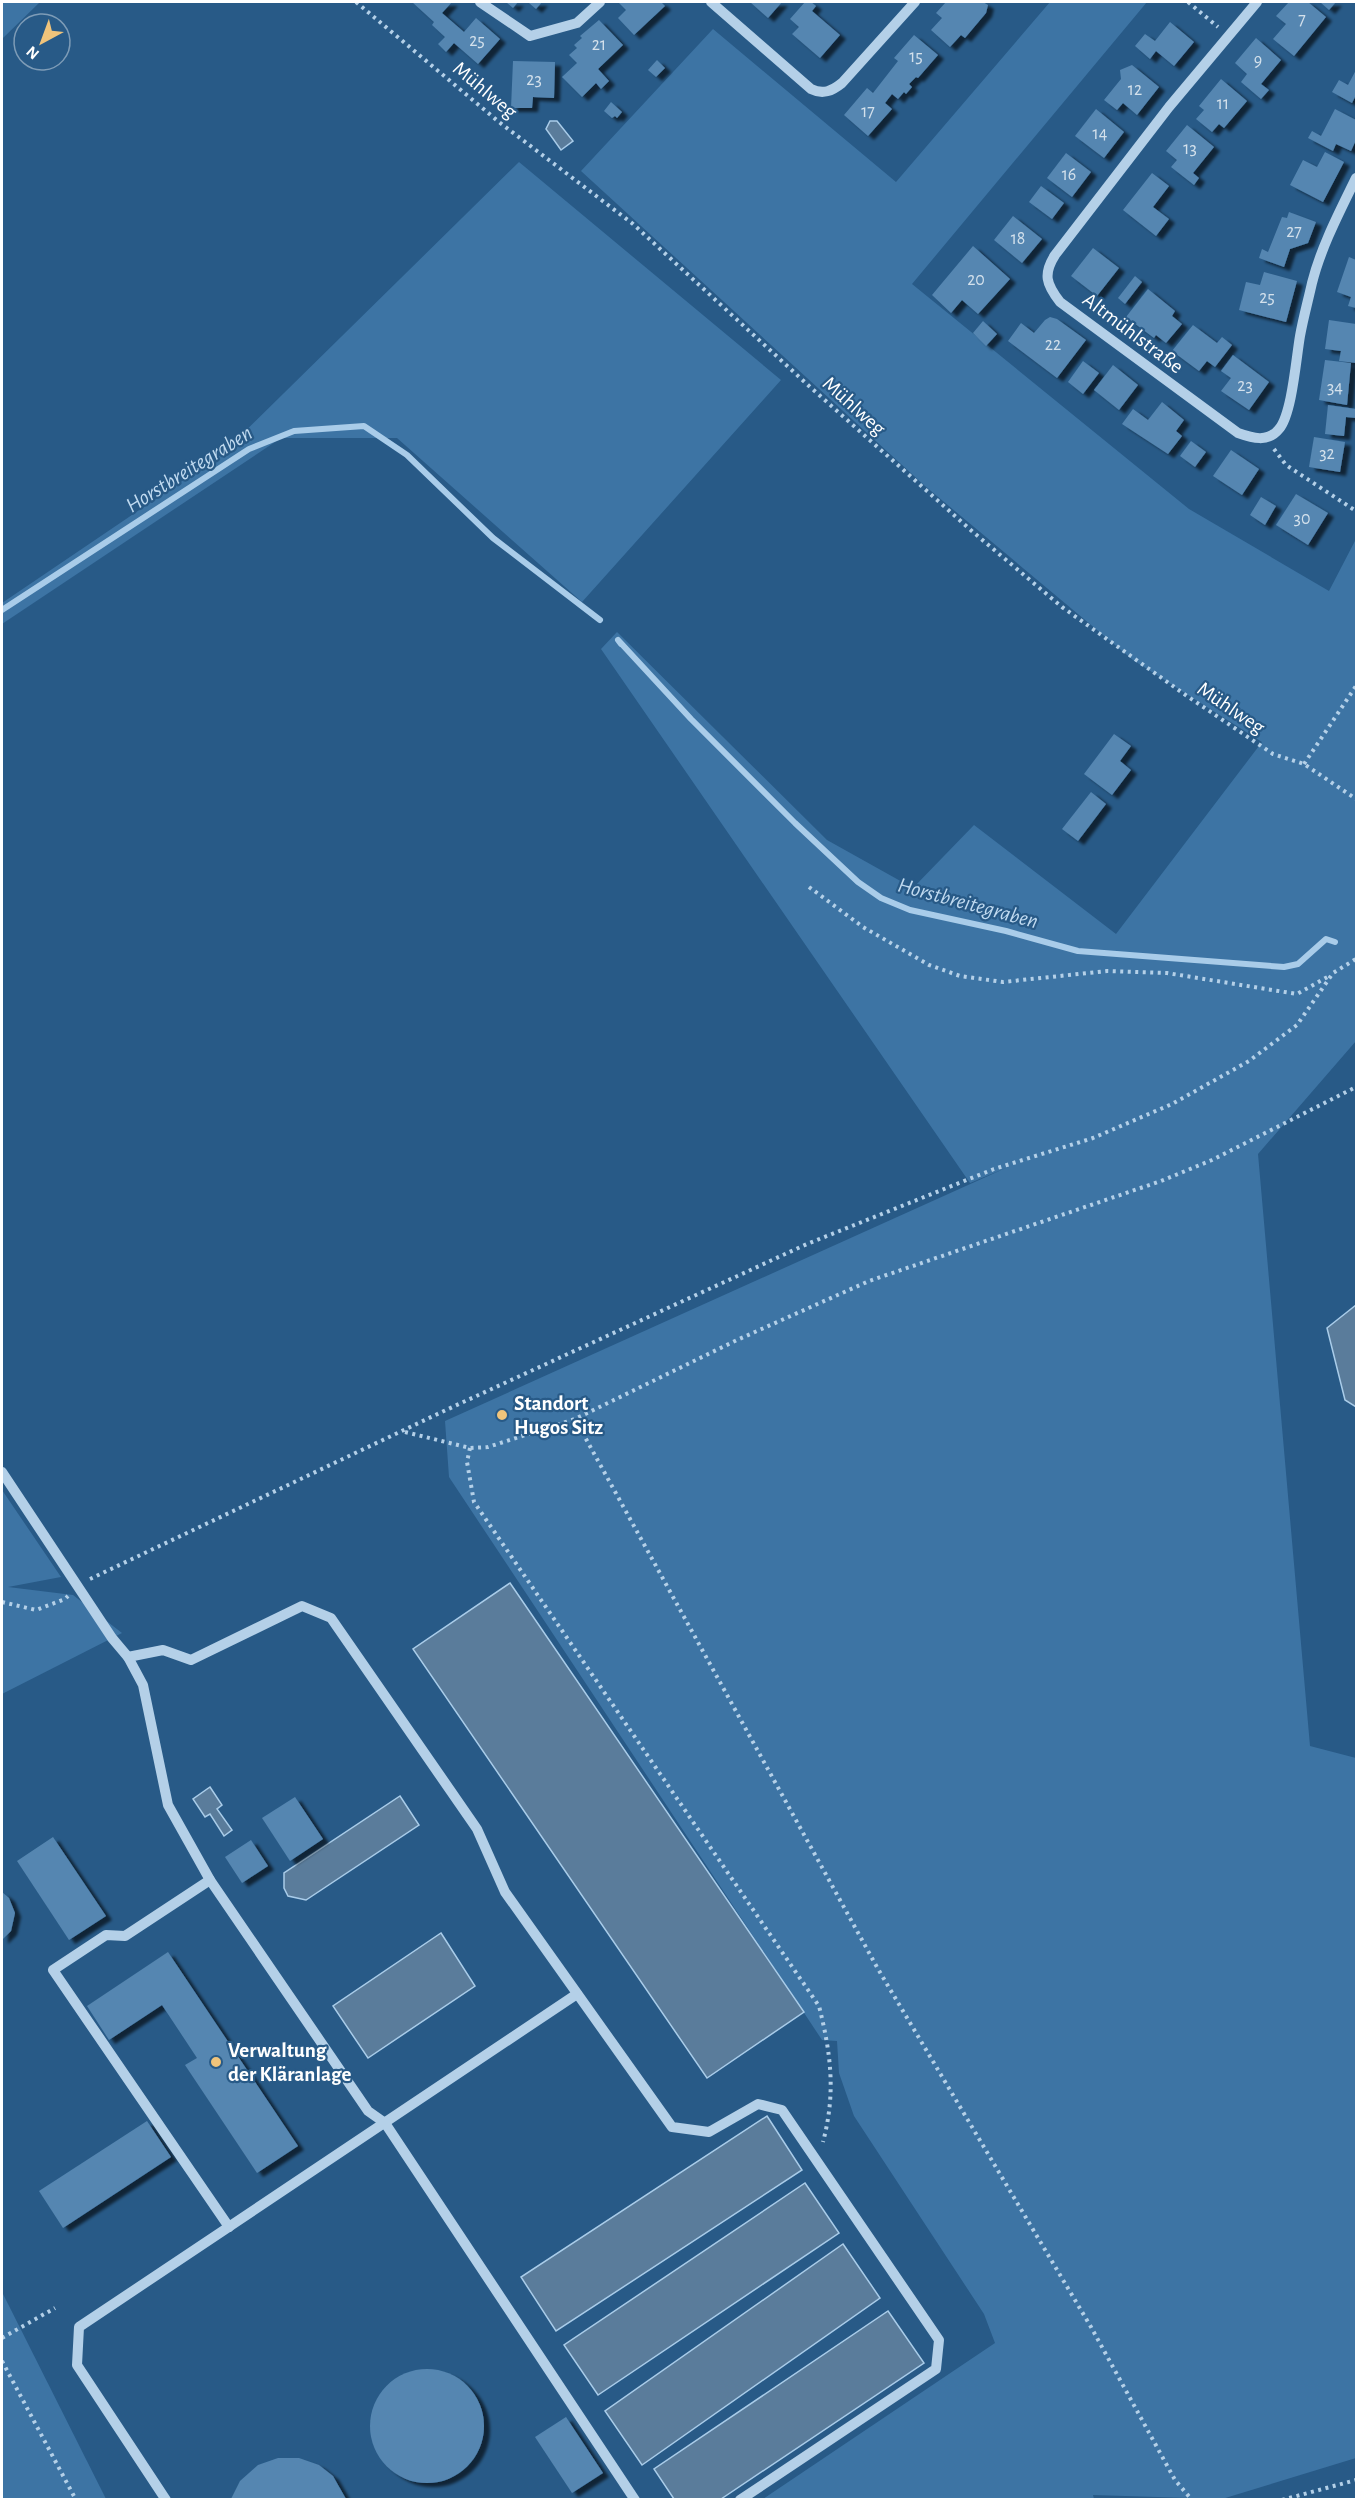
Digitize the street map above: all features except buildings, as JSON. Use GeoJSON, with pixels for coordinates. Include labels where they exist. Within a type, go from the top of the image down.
{"type":"FeatureCollection","features":[{"type":"Feature","properties":{"kind":"street"},"geometry":{"type":"LineString","coordinates":[[480,2],[530,36],[577,23],[600,2]]}},
{"type":"Feature","properties":{"kind":"street"},"geometry":{"type":"LineString","coordinates":[[711,2],[811,89],[826,92],[842,83],[915,2]]}},
{"type":"Feature","properties":{"kind":"street","name":"Altmühlstraße"},"geometry":{"type":"LineString","coordinates":[[1257,2],[1169,107],[1049,265],[1046,273],[1050,290],[1060,302],[1238,433],[1251,438],[1266,439],[1278,431],[1286,419],[1300,335],[1313,280],[1334,225],[1356,178]]}},
{"type":"Feature","properties":{"kind":"street"},"geometry":{"type":"LineString","coordinates":[[2,1472],[112,1638],[128,1657],[143,1685],[168,1805],[210,1880],[368,2111],[385,2123],[635,2499]]}},
{"type":"Feature","properties":{"kind":"street"},"geometry":{"type":"LineString","coordinates":[[128,1657],[163,1650],[191,1660],[302,1606],[332,1618],[477,1830],[505,1892],[672,2127],[709,2132],[758,2104],[782,2110],[939,2340],[936,2369],[740,2499]]}},
{"type":"Feature","properties":{"kind":"street"},"geometry":{"type":"LineString","coordinates":[[210,1880],[125,1936],[106,1935],[53,1970],[229,2228]]}},
{"type":"Feature","properties":{"kind":"street"},"geometry":{"type":"LineString","coordinates":[[166,2499],[77,2365],[79,2327],[578,1994]]}},
{"type":"Feature","properties":{"kind":"path","name":"Mühlweg"},"geometry":{"type":"LineString","coordinates":[[356,2],[499,122],[633,224],[826,401],[973,532],[1062,607],[1273,754],[1304,764],[1356,799]]}},
{"type":"Feature","properties":{"kind":"path"},"geometry":{"type":"LineString","coordinates":[[1188,2],[1228,36]]}},
{"type":"Feature","properties":{"kind":"path"},"geometry":{"type":"LineString","coordinates":[[1286,465],[1356,512]]}},
{"type":"Feature","properties":{"kind":"path"},"geometry":{"type":"LineString","coordinates":[[1304,764],[1356,686]]}},
{"type":"Feature","properties":{"kind":"path"},"geometry":{"type":"LineString","coordinates":[[809,887],[862,927],[929,965],[960,976],[1003,982],[1107,971],[1167,973],[1297,994],[1356,958]]}},
{"type":"Feature","properties":{"kind":"path"},"geometry":{"type":"LineString","coordinates":[[2,1602],[36,1610],[65,1599],[77,1585],[807,1244],[994,1169],[1093,1138],[1172,1104],[1249,1061],[1297,1025],[1333,973]]}},
{"type":"Feature","properties":{"kind":"path"},"geometry":{"type":"LineString","coordinates":[[404,1432],[470,1448],[488,1447],[575,1419],[737,1340],[869,1281],[1192,1168],[1356,1088]]}},
{"type":"Feature","properties":{"kind":"path"},"geometry":{"type":"LineString","coordinates":[[575,1419],[878,1969],[1091,2327],[1175,2480],[1192,2499]]}},
{"type":"Feature","properties":{"kind":"path"},"geometry":{"type":"LineString","coordinates":[[470,1448],[467,1462],[474,1502],[819,2006],[828,2041],[832,2075],[828,2122],[817,2162]]}},
{"type":"Feature","properties":{"kind":"path"},"geometry":{"type":"LineString","coordinates":[[2,2338],[55,2308]]}},
{"type":"Feature","properties":{"kind":"path"},"geometry":{"type":"LineString","coordinates":[[2,2361],[76,2499]]}},
{"type":"Feature","properties":{"kind":"path"},"geometry":{"type":"LineString","coordinates":[[1282,2499],[1356,2480]]}},
{"type":"Feature","properties":{"kind":"shaded area"},"geometry":{"type":"Polygon","coordinates":[[[2,2],[40,2],[30,12],[12,12],[12,29],[2,39],[2,2]]]}},
{"type":"Feature","properties":{"kind":"shaded area"},"geometry":{"type":"Polygon","coordinates":[[[1050,2],[1147,2],[912,284],[1189,509],[1329,591],[1356,539],[1356,1041],[1258,1154],[1310,1746],[1356,1758],[1356,2458],[1222,2499],[1093,2495],[1094,2499],[763,2499],[995,2343],[984,2314],[854,2116],[839,2073],[837,2041],[822,2040],[449,1477],[445,1421],[1008,1167],[970,1183],[601,649],[617,632],[827,840],[913,888],[974,825],[1116,934],[1262,742],[1133,660],[925,486],[581,171],[713,29],[896,182],[1050,2]]]}},
{"type":"Feature","properties":{"kind":"shaded area"},"geometry":{"type":"Polygon","coordinates":[[[550,121],[557,121],[573,141],[561,150],[546,129],[550,121]]]}},
{"type":"Feature","properties":{"kind":"shaded area"},"geometry":{"type":"Polygon","coordinates":[[[519,162],[781,380],[582,602],[397,438],[281,438],[2,624],[2,603],[222,454],[519,162]]]}},
{"type":"Feature","properties":{"kind":"shaded area"},"geometry":{"type":"Polygon","coordinates":[[[1356,1305],[1356,1407],[1345,1400],[1327,1328],[1356,1305]]]}},
{"type":"Feature","properties":{"kind":"shaded area"},"geometry":{"type":"Polygon","coordinates":[[[2,1490],[61,1577],[8,1587],[73,1595],[122,1633],[2,1694],[2,1490]]]}},
{"type":"Feature","properties":{"kind":"shaded area"},"geometry":{"type":"Polygon","coordinates":[[[510,1583],[804,2012],[707,2078],[413,1649],[510,1583]]]}},
{"type":"Feature","properties":{"kind":"shaded area"},"geometry":{"type":"Polygon","coordinates":[[[210,1787],[222,1805],[217,1809],[232,1830],[224,1836],[210,1814],[205,1817],[193,1799],[210,1787]]]}},
{"type":"Feature","properties":{"kind":"shaded area"},"geometry":{"type":"Polygon","coordinates":[[[400,1796],[419,1825],[306,1900],[288,1896],[284,1888],[284,1873],[400,1796]]]}},
{"type":"Feature","properties":{"kind":"shaded area"},"geometry":{"type":"Polygon","coordinates":[[[441,1933],[475,1986],[368,2058],[333,2006],[441,1933]]]}},
{"type":"Feature","properties":{"kind":"shaded area"},"geometry":{"type":"Polygon","coordinates":[[[767,2116],[802,2170],[556,2331],[521,2277],[767,2116]]]}},
{"type":"Feature","properties":{"kind":"shaded area"},"geometry":{"type":"Polygon","coordinates":[[[805,2183],[839,2233],[598,2395],[564,2345],[805,2183]]]}},
{"type":"Feature","properties":{"kind":"shaded area"},"geometry":{"type":"Polygon","coordinates":[[[843,2244],[880,2298],[642,2465],[605,2411],[843,2244]]]}},
{"type":"Feature","properties":{"kind":"shaded area"},"geometry":{"type":"Polygon","coordinates":[[[2,2292],[106,2499],[2,2499],[2,2292]]]}},
{"type":"Feature","properties":{"kind":"shaded area"},"geometry":{"type":"Polygon","coordinates":[[[888,2311],[924,2363],[721,2499],[674,2499],[654,2469],[888,2311]]]}},
{"type":"Feature","properties":{"kind":"waterway","name":"Horstbreitegraben"},"geometry":{"type":"LineString","coordinates":[[2,610],[249,449],[294,431],[364,426],[407,455],[493,538],[600,620]]}},
{"type":"Feature","properties":{"kind":"waterway","name":"Horstbreitegraben"},"geometry":{"type":"LineString","coordinates":[[621,644],[618,640],[691,719],[795,823],[858,882],[881,898],[910,910],[1006,931],[1078,951],[1284,967],[1298,964],[1326,939],[1335,942]]}},
{"type":"Feature","properties":{"kind":"place","name":"Standort Hugos Sitz"},"geometry":{"type":"Point","coordinates":[502,1415]}},
{"type":"Feature","properties":{"kind":"place","name":"Verwaltung der Kläranlage"},"geometry":{"type":"Point","coordinates":[216,2062]}}]}
